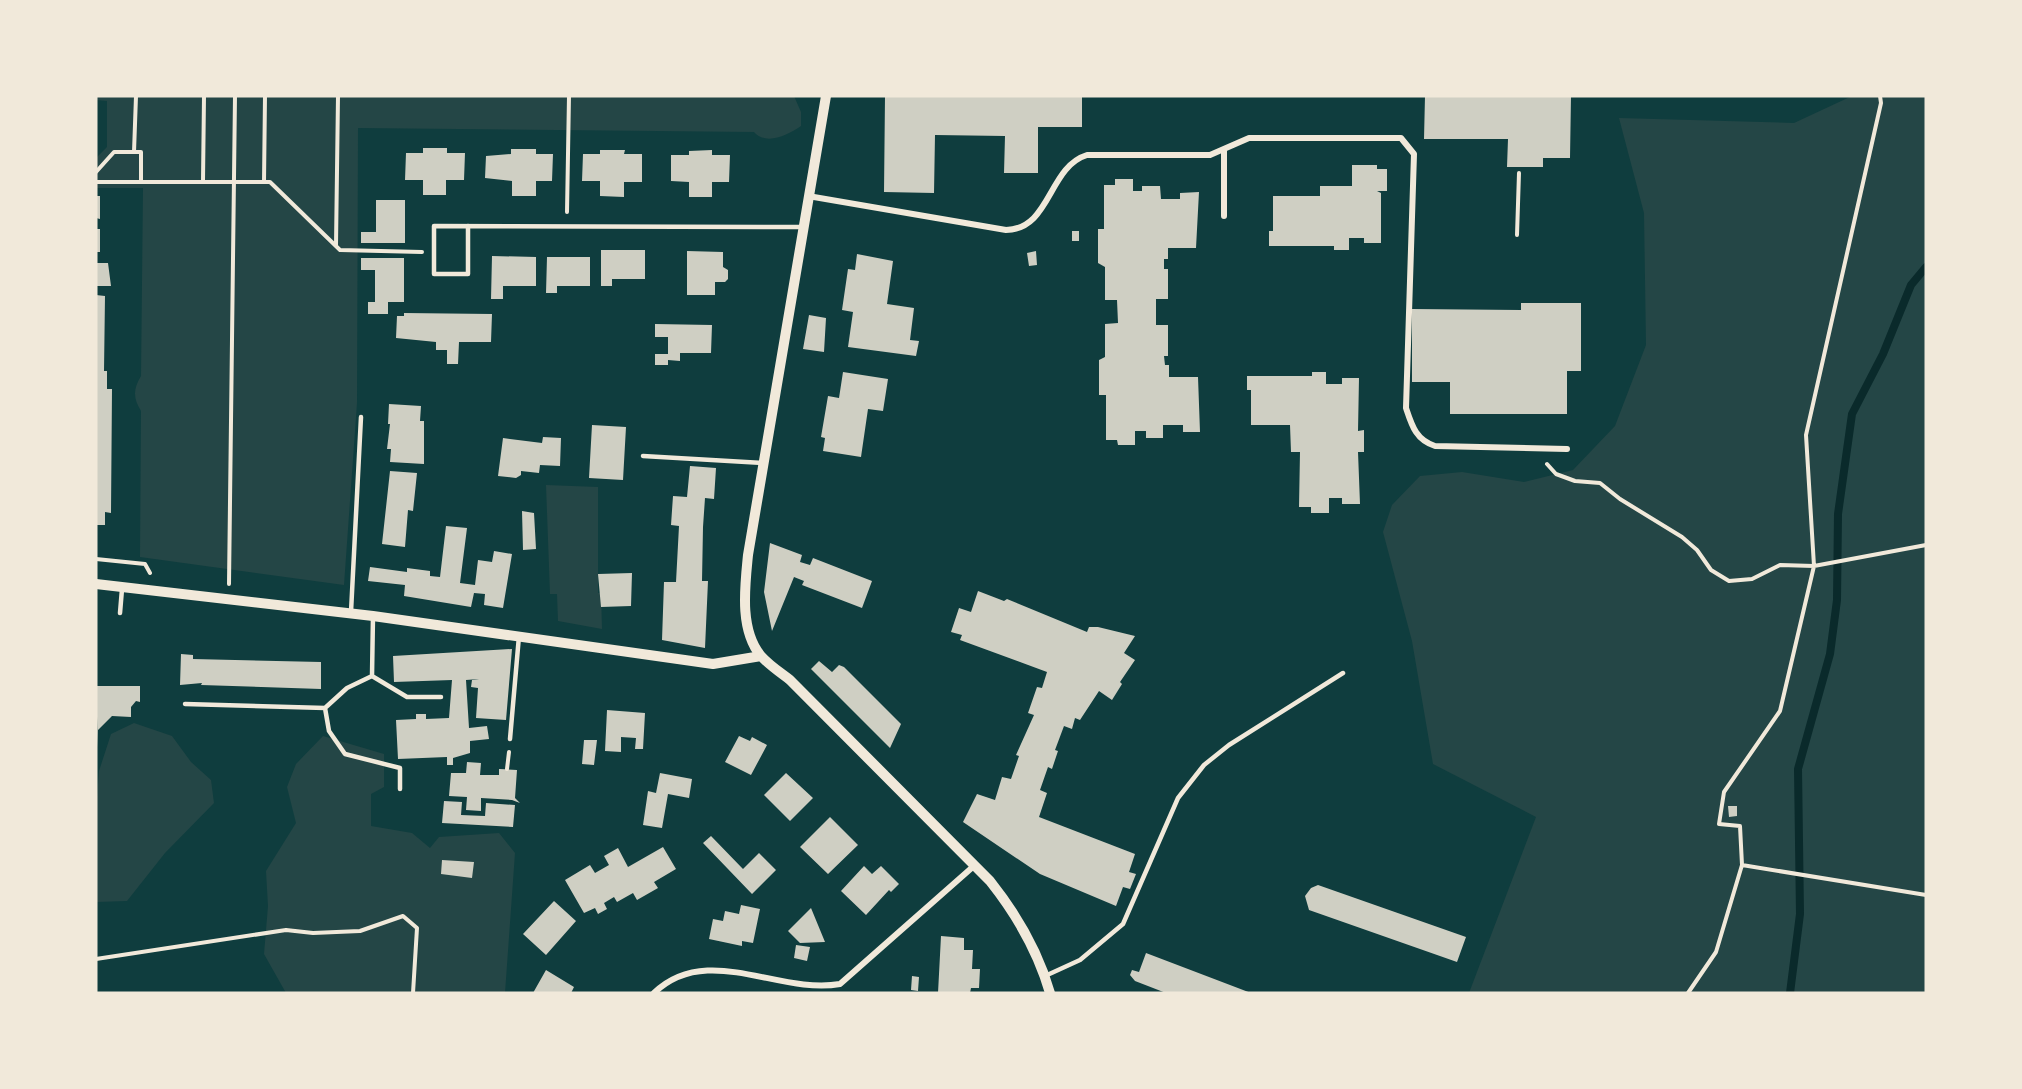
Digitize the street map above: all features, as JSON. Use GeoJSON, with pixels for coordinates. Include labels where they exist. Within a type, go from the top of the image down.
{"type":"FeatureCollection","features":[{"type":"Feature","properties":{"kind":"street"},"geometry":{"type":"LineString","coordinates":[[826,96],[762,464],[745,580],[749,630],[761,656],[790,680],[976,864],[1017,917],[1045,976],[1050,993]]}},
{"type":"Feature","properties":{"kind":"street"},"geometry":{"type":"LineString","coordinates":[[808,196],[1018,230],[1027,226],[1038,214],[1069,165],[1076,159],[1087,155],[1210,155],[1249,138],[1401,138],[1414,154],[1406,408],[1413,430],[1426,443],[1436,446],[1567,448]]}},
{"type":"Feature","properties":{"kind":"street"},"geometry":{"type":"LineString","coordinates":[[1224,149],[1224,216]]}},
{"type":"Feature","properties":{"kind":"street"},"geometry":{"type":"LineString","coordinates":[[96,584],[351,613],[713,664],[761,656]]}},
{"type":"Feature","properties":{"kind":"street"},"geometry":{"type":"LineString","coordinates":[[654,993],[678,976],[708,970],[812,985],[840,984],[976,864]]}},
{"type":"Feature","properties":{"kind":"lane"},"geometry":{"type":"LineString","coordinates":[[468,226],[468,274],[434,274],[434,226],[567,225],[802,227]]}},
{"type":"Feature","properties":{"kind":"lane"},"geometry":{"type":"LineString","coordinates":[[351,613],[361,417]]}},
{"type":"Feature","properties":{"kind":"lane"},"geometry":{"type":"LineString","coordinates":[[643,456],[762,464]]}},
{"type":"Feature","properties":{"kind":"lane"},"geometry":{"type":"LineString","coordinates":[[120,613],[122,586]]}},
{"type":"Feature","properties":{"kind":"lane"},"geometry":{"type":"LineString","coordinates":[[372,676],[373,616]]}},
{"type":"Feature","properties":{"kind":"lane"},"geometry":{"type":"LineString","coordinates":[[510,739],[519,636]]}},
{"type":"Feature","properties":{"kind":"lane"},"geometry":{"type":"LineString","coordinates":[[1045,976],[1080,960],[1123,924],[1178,798],[1204,765],[1230,745],[1343,673]]}},
{"type":"Feature","properties":{"kind":"lane"},"geometry":{"type":"LineString","coordinates":[[372,676],[407,697],[441,697]]}},
{"type":"Feature","properties":{"kind":"lane"},"geometry":{"type":"LineString","coordinates":[[185,704],[325,708],[347,688],[372,676]]}},
{"type":"Feature","properties":{"kind":"lane"},"geometry":{"type":"LineString","coordinates":[[325,708],[329,731],[345,754],[400,768],[400,789]]}},
{"type":"Feature","properties":{"kind":"path"},"geometry":{"type":"LineString","coordinates":[[134,152],[136,96]]}},
{"type":"Feature","properties":{"kind":"path"},"geometry":{"type":"LineString","coordinates":[[203,181],[204,96]]}},
{"type":"Feature","properties":{"kind":"path"},"geometry":{"type":"LineString","coordinates":[[229,599],[235,96]]}},
{"type":"Feature","properties":{"kind":"path"},"geometry":{"type":"LineString","coordinates":[[264,182],[266,96]]}},
{"type":"Feature","properties":{"kind":"path"},"geometry":{"type":"LineString","coordinates":[[336,246],[338,96]]}},
{"type":"Feature","properties":{"kind":"path"},"geometry":{"type":"LineString","coordinates":[[567,225],[568,96]]}},
{"type":"Feature","properties":{"kind":"path"},"geometry":{"type":"LineString","coordinates":[[1688,993],[1716,952],[1742,865],[1740,826],[1719,824],[1724,792],[1780,711],[1814,566],[1806,435],[1881,103],[1880,96]]}},
{"type":"Feature","properties":{"kind":"path"},"geometry":{"type":"LineString","coordinates":[[96,172],[114,152],[141,152],[141,181]]}},
{"type":"Feature","properties":{"kind":"path"},"geometry":{"type":"LineString","coordinates":[[1518,235],[1519,172]]}},
{"type":"Feature","properties":{"kind":"path"},"geometry":{"type":"LineString","coordinates":[[96,182],[270,182],[336,246],[343,250],[434,252]]}},
{"type":"Feature","properties":{"kind":"path"},"geometry":{"type":"LineString","coordinates":[[1534,448],[1556,474],[1575,481],[1600,483],[1620,500],[1682,537],[1697,550],[1711,570],[1729,581],[1752,579],[1780,565],[1814,566],[1926,545]]}},
{"type":"Feature","properties":{"kind":"path"},"geometry":{"type":"LineString","coordinates":[[96,558],[145,564],[160,591]]}},
{"type":"Feature","properties":{"kind":"path"},"geometry":{"type":"LineString","coordinates":[[1742,865],[1926,895]]}},
{"type":"Feature","properties":{"kind":"path"},"geometry":{"type":"LineString","coordinates":[[96,959],[286,930],[313,933],[360,931],[403,916],[417,928],[412,993]]}},
{"type":"Feature","properties":{"kind":"shaded area"},"geometry":{"type":"Polygon","coordinates":[[[96,96],[794,96],[801,112],[801,126],[784,136],[771,139],[754,132],[358,128],[357,403],[344,585],[140,557],[141,411],[135,394],[136,385],[141,376],[143,188],[96,188],[96,158],[107,147],[107,101],[96,100],[96,96]]]}},
{"type":"Feature","properties":{"kind":"shaded area"},"geometry":{"type":"Polygon","coordinates":[[[1852,96],[1926,96],[1926,993],[1469,993],[1536,817],[1433,764],[1412,641],[1383,532],[1392,505],[1420,476],[1462,472],[1524,482],[1573,470],[1615,426],[1646,345],[1644,213],[1619,118],[1794,123],[1852,96]]]}},
{"type":"Feature","properties":{"kind":"shaded area"},"geometry":{"type":"Polygon","coordinates":[[[546,485],[598,487],[598,593],[601,593],[602,629],[558,621],[557,594],[550,594],[546,485]]]}},
{"type":"Feature","properties":{"kind":"shaded area"},"geometry":{"type":"Polygon","coordinates":[[[134,723],[172,736],[191,762],[211,780],[214,803],[165,853],[127,901],[96,902],[96,809],[99,771],[111,734],[134,723]]]}},
{"type":"Feature","properties":{"kind":"shaded area"},"geometry":{"type":"Polygon","coordinates":[[[323,736],[384,754],[384,787],[371,794],[371,826],[412,833],[430,848],[439,837],[499,833],[515,853],[505,993],[286,993],[264,954],[268,906],[266,871],[296,823],[287,787],[296,764],[323,736]]]}},
{"type":"Feature","properties":{"kind":"building"},"geometry":{"type":"Polygon","coordinates":[[[885,96],[1082,96],[1082,127],[1038,127],[1038,173],[1004,173],[1005,136],[935,135],[934,193],[884,192],[885,96]]]}},
{"type":"Feature","properties":{"kind":"building"},"geometry":{"type":"Polygon","coordinates":[[[1425,96],[1571,96],[1570,158],[1543,158],[1543,167],[1507,167],[1508,139],[1424,139],[1425,96]]]}},
{"type":"Feature","properties":{"kind":"building"},"geometry":{"type":"Polygon","coordinates":[[[423,148],[447,148],[447,153],[465,153],[464,180],[446,180],[446,195],[423,195],[423,180],[405,180],[406,153],[423,153],[423,148]]]}},
{"type":"Feature","properties":{"kind":"building"},"geometry":{"type":"Polygon","coordinates":[[[511,149],[536,149],[536,154],[553,154],[552,181],[536,181],[536,196],[512,196],[512,181],[485,178],[486,156],[511,154],[511,149]]]}},
{"type":"Feature","properties":{"kind":"building"},"geometry":{"type":"Polygon","coordinates":[[[600,150],[625,150],[624,154],[642,154],[642,182],[624,182],[624,197],[600,196],[600,181],[582,181],[583,154],[600,154],[600,150]]]}},
{"type":"Feature","properties":{"kind":"building"},"geometry":{"type":"Polygon","coordinates":[[[712,150],[712,155],[730,155],[729,182],[712,182],[712,197],[689,197],[689,182],[671,181],[671,155],[689,155],[689,151],[712,150]]]}},
{"type":"Feature","properties":{"kind":"building"},"geometry":{"type":"Polygon","coordinates":[[[1352,165],[1377,165],[1377,169],[1387,169],[1387,191],[1377,191],[1381,193],[1381,243],[1364,243],[1364,238],[1349,238],[1349,250],[1334,250],[1334,246],[1269,246],[1269,231],[1273,231],[1273,196],[1320,196],[1320,186],[1352,186],[1352,165]]]}},
{"type":"Feature","properties":{"kind":"building"},"geometry":{"type":"Polygon","coordinates":[[[1115,179],[1133,179],[1133,191],[1142,191],[1142,186],[1160,186],[1161,199],[1180,199],[1180,193],[1199,192],[1196,248],[1168,248],[1168,259],[1164,259],[1164,269],[1168,269],[1168,299],[1156,299],[1156,325],[1168,325],[1168,356],[1164,356],[1165,365],[1169,365],[1169,377],[1198,377],[1200,432],[1183,432],[1183,425],[1163,425],[1163,438],[1146,438],[1146,431],[1135,431],[1135,445],[1118,445],[1117,440],[1106,440],[1106,395],[1099,395],[1099,360],[1105,357],[1105,324],[1118,323],[1117,300],[1105,300],[1105,267],[1098,263],[1098,229],[1104,229],[1104,185],[1115,185],[1115,179]]]}},
{"type":"Feature","properties":{"kind":"building"},"geometry":{"type":"Polygon","coordinates":[[[96,196],[100,196],[100,219],[96,218],[96,196]]]}},
{"type":"Feature","properties":{"kind":"building"},"geometry":{"type":"Polygon","coordinates":[[[376,200],[405,200],[405,243],[361,243],[361,232],[376,232],[376,200]]]}},
{"type":"Feature","properties":{"kind":"building"},"geometry":{"type":"Polygon","coordinates":[[[96,229],[100,229],[100,252],[96,252],[96,229]]]}},
{"type":"Feature","properties":{"kind":"building"},"geometry":{"type":"Polygon","coordinates":[[[1072,231],[1079,231],[1079,241],[1072,241],[1072,231]]]}},
{"type":"Feature","properties":{"kind":"building"},"geometry":{"type":"Polygon","coordinates":[[[601,250],[645,250],[645,279],[612,279],[612,286],[601,286],[601,250]]]}},
{"type":"Feature","properties":{"kind":"building"},"geometry":{"type":"Polygon","coordinates":[[[687,251],[723,252],[723,267],[728,270],[728,279],[725,282],[715,282],[715,295],[687,295],[687,251]]]}},
{"type":"Feature","properties":{"kind":"building"},"geometry":{"type":"Polygon","coordinates":[[[1036,251],[1037,265],[1029,266],[1027,253],[1036,251]]]}},
{"type":"Feature","properties":{"kind":"building"},"geometry":{"type":"Polygon","coordinates":[[[857,254],[893,261],[887,304],[914,308],[910,340],[919,341],[916,356],[848,347],[853,312],[842,310],[848,269],[855,270],[857,254]]]}},
{"type":"Feature","properties":{"kind":"building"},"geometry":{"type":"Polygon","coordinates":[[[492,256],[536,257],[536,286],[503,286],[503,299],[491,299],[492,256]]]}},
{"type":"Feature","properties":{"kind":"building"},"geometry":{"type":"Polygon","coordinates":[[[547,257],[590,257],[590,286],[557,286],[557,293],[546,293],[547,257]]]}},
{"type":"Feature","properties":{"kind":"building"},"geometry":{"type":"Polygon","coordinates":[[[361,258],[404,258],[404,302],[388,302],[388,314],[368,314],[368,302],[375,302],[375,270],[361,270],[361,258]]]}},
{"type":"Feature","properties":{"kind":"building"},"geometry":{"type":"Polygon","coordinates":[[[96,263],[108,263],[111,286],[96,286],[96,263]]]}},
{"type":"Feature","properties":{"kind":"building"},"geometry":{"type":"Polygon","coordinates":[[[96,295],[105,296],[104,371],[107,371],[107,389],[112,389],[111,513],[105,512],[105,525],[96,525],[96,295]]]}},
{"type":"Feature","properties":{"kind":"building"},"geometry":{"type":"Polygon","coordinates":[[[1521,303],[1581,303],[1581,371],[1567,371],[1567,414],[1450,414],[1450,382],[1412,382],[1412,309],[1521,310],[1521,303]]]}},
{"type":"Feature","properties":{"kind":"building"},"geometry":{"type":"Polygon","coordinates":[[[404,313],[492,314],[491,342],[459,342],[458,364],[447,364],[447,350],[436,350],[436,342],[396,338],[397,316],[404,316],[404,313]]]}},
{"type":"Feature","properties":{"kind":"building"},"geometry":{"type":"Polygon","coordinates":[[[809,315],[826,318],[824,352],[803,349],[809,315]]]}},
{"type":"Feature","properties":{"kind":"building"},"geometry":{"type":"Polygon","coordinates":[[[655,324],[712,325],[711,353],[680,353],[680,361],[668,360],[668,365],[655,365],[655,354],[668,354],[668,337],[655,337],[655,324]]]}},
{"type":"Feature","properties":{"kind":"building"},"geometry":{"type":"Polygon","coordinates":[[[843,372],[888,379],[883,411],[868,409],[861,457],[823,451],[825,438],[821,437],[828,396],[839,398],[843,372]]]}},
{"type":"Feature","properties":{"kind":"building"},"geometry":{"type":"Polygon","coordinates":[[[1312,372],[1326,372],[1326,384],[1342,384],[1342,378],[1359,378],[1358,431],[1364,430],[1364,452],[1358,452],[1360,504],[1342,504],[1342,498],[1329,498],[1329,513],[1311,513],[1311,507],[1299,507],[1300,452],[1291,452],[1290,425],[1251,425],[1251,390],[1247,390],[1247,376],[1312,376],[1312,372]]]}},
{"type":"Feature","properties":{"kind":"building"},"geometry":{"type":"Polygon","coordinates":[[[389,404],[421,406],[420,421],[424,421],[424,464],[390,462],[391,449],[387,449],[390,424],[388,424],[389,404]]]}},
{"type":"Feature","properties":{"kind":"building"},"geometry":{"type":"Polygon","coordinates":[[[592,425],[626,427],[623,480],[589,478],[592,425]]]}},
{"type":"Feature","properties":{"kind":"building"},"geometry":{"type":"Polygon","coordinates":[[[543,437],[561,438],[560,466],[540,465],[539,473],[521,471],[521,475],[516,478],[498,476],[503,438],[542,443],[543,437]]]}},
{"type":"Feature","properties":{"kind":"building"},"geometry":{"type":"Polygon","coordinates":[[[690,466],[716,468],[714,499],[705,498],[703,527],[702,581],[708,581],[705,648],[662,640],[664,582],[676,582],[679,526],[671,525],[673,496],[687,497],[690,466]]]}},
{"type":"Feature","properties":{"kind":"building"},"geometry":{"type":"Polygon","coordinates":[[[390,471],[417,473],[413,511],[408,510],[405,547],[382,544],[390,471]]]}},
{"type":"Feature","properties":{"kind":"building"},"geometry":{"type":"Polygon","coordinates":[[[522,511],[534,513],[536,549],[523,550],[522,511]]]}},
{"type":"Feature","properties":{"kind":"building"},"geometry":{"type":"Polygon","coordinates":[[[446,526],[467,528],[460,583],[475,585],[478,560],[492,562],[494,551],[512,554],[503,608],[484,605],[485,594],[474,593],[471,607],[404,596],[405,585],[368,581],[370,567],[407,572],[407,568],[430,571],[430,576],[440,577],[446,526]]]}},
{"type":"Feature","properties":{"kind":"building"},"geometry":{"type":"Polygon","coordinates":[[[770,543],[802,555],[800,562],[810,565],[813,558],[872,581],[862,608],[802,585],[804,581],[794,577],[772,631],[764,592],[770,543]]]}},
{"type":"Feature","properties":{"kind":"building"},"geometry":{"type":"Polygon","coordinates":[[[632,573],[631,606],[601,607],[598,574],[632,573]]]}},
{"type":"Feature","properties":{"kind":"building"},"geometry":{"type":"Polygon","coordinates":[[[978,591],[1004,601],[1007,599],[1087,632],[1089,627],[1098,627],[1135,636],[1124,653],[1135,660],[1120,682],[1122,684],[1112,700],[1099,691],[1080,720],[1075,718],[1072,729],[1064,726],[1055,750],[1058,751],[1052,769],[1048,767],[1040,790],[1047,793],[1039,817],[1135,854],[1129,872],[1136,874],[1130,889],[1123,887],[1116,906],[1040,874],[963,822],[977,794],[995,800],[1002,777],[1011,779],[1019,756],[1016,755],[1034,715],[1028,713],[1037,687],[1042,688],[1047,672],[960,640],[962,635],[951,632],[959,608],[971,612],[978,591]]]}},
{"type":"Feature","properties":{"kind":"building"},"geometry":{"type":"Polygon","coordinates":[[[512,649],[506,720],[476,718],[478,688],[471,687],[472,680],[479,679],[466,680],[469,728],[487,726],[489,739],[470,741],[470,753],[453,758],[453,765],[447,765],[447,757],[398,759],[396,720],[416,719],[416,714],[426,714],[426,719],[449,718],[452,680],[394,682],[393,656],[512,649]]]}},
{"type":"Feature","properties":{"kind":"building"},"geometry":{"type":"Polygon","coordinates":[[[181,654],[193,655],[193,659],[321,662],[321,689],[201,685],[202,683],[180,685],[181,654]]]}},
{"type":"Feature","properties":{"kind":"building"},"geometry":{"type":"Polygon","coordinates":[[[819,661],[832,672],[839,665],[844,667],[901,724],[890,748],[811,669],[819,661]]]}},
{"type":"Feature","properties":{"kind":"building"},"geometry":{"type":"Polygon","coordinates":[[[96,686],[140,686],[140,702],[136,701],[131,707],[131,717],[112,716],[98,730],[98,747],[96,686]]]}},
{"type":"Feature","properties":{"kind":"building"},"geometry":{"type":"Polygon","coordinates":[[[607,710],[645,713],[643,749],[635,749],[636,738],[621,737],[621,752],[605,751],[607,710]]]}},
{"type":"Feature","properties":{"kind":"building"},"geometry":{"type":"Polygon","coordinates":[[[739,736],[750,741],[752,737],[767,745],[751,775],[725,762],[739,736]]]}},
{"type":"Feature","properties":{"kind":"building"},"geometry":{"type":"Polygon","coordinates":[[[584,740],[597,740],[594,765],[582,764],[584,740]]]}},
{"type":"Feature","properties":{"kind":"building"},"geometry":{"type":"Polygon","coordinates":[[[467,762],[481,763],[480,775],[499,775],[499,769],[517,770],[515,798],[520,803],[512,800],[481,798],[481,811],[466,810],[467,797],[449,796],[451,773],[466,773],[467,762]]]}},
{"type":"Feature","properties":{"kind":"building"},"geometry":{"type":"Polygon","coordinates":[[[660,773],[692,779],[689,798],[668,794],[662,828],[643,825],[648,791],[656,793],[660,773]]]}},
{"type":"Feature","properties":{"kind":"building"},"geometry":{"type":"Polygon","coordinates":[[[786,773],[813,798],[790,821],[764,795],[786,773]]]}},
{"type":"Feature","properties":{"kind":"building"},"geometry":{"type":"Polygon","coordinates":[[[444,801],[462,802],[461,815],[485,816],[486,803],[515,805],[513,827],[442,823],[444,801]]]}},
{"type":"Feature","properties":{"kind":"building"},"geometry":{"type":"Polygon","coordinates":[[[1728,806],[1737,806],[1737,816],[1729,817],[1728,806]]]}},
{"type":"Feature","properties":{"kind":"building"},"geometry":{"type":"Polygon","coordinates":[[[830,817],[858,845],[828,874],[800,847],[830,817]]]}},
{"type":"Feature","properties":{"kind":"building"},"geometry":{"type":"Polygon","coordinates":[[[711,836],[743,869],[759,853],[776,870],[752,894],[703,843],[711,836]]]}},
{"type":"Feature","properties":{"kind":"building"},"geometry":{"type":"Polygon","coordinates":[[[663,847],[676,869],[654,882],[658,888],[637,900],[633,893],[617,902],[614,897],[604,903],[607,909],[598,914],[595,908],[584,913],[565,880],[590,865],[595,873],[609,865],[604,856],[618,848],[628,867],[663,847]]]}},
{"type":"Feature","properties":{"kind":"building"},"geometry":{"type":"Polygon","coordinates":[[[442,860],[474,862],[472,878],[441,874],[442,860]]]}},
{"type":"Feature","properties":{"kind":"building"},"geometry":{"type":"Polygon","coordinates":[[[864,866],[872,874],[881,866],[899,884],[891,892],[889,890],[866,915],[841,891],[864,866]]]}},
{"type":"Feature","properties":{"kind":"building"},"geometry":{"type":"Polygon","coordinates":[[[1318,885],[1466,937],[1457,962],[1309,910],[1305,896],[1311,888],[1318,885]]]}},
{"type":"Feature","properties":{"kind":"building"},"geometry":{"type":"Polygon","coordinates":[[[554,901],[576,921],[546,955],[523,934],[554,901]]]}},
{"type":"Feature","properties":{"kind":"building"},"geometry":{"type":"Polygon","coordinates":[[[741,905],[760,909],[753,943],[742,941],[742,946],[709,939],[713,919],[723,921],[725,911],[739,914],[741,905]]]}},
{"type":"Feature","properties":{"kind":"building"},"geometry":{"type":"Polygon","coordinates":[[[811,908],[825,942],[800,943],[788,931],[811,908]]]}},
{"type":"Feature","properties":{"kind":"building"},"geometry":{"type":"Polygon","coordinates":[[[941,936],[964,938],[964,950],[973,950],[972,969],[980,969],[979,988],[971,988],[970,993],[938,993],[941,936]]]}},
{"type":"Feature","properties":{"kind":"building"},"geometry":{"type":"Polygon","coordinates":[[[796,945],[810,947],[807,961],[794,958],[796,945]]]}},
{"type":"Feature","properties":{"kind":"building"},"geometry":{"type":"Polygon","coordinates":[[[1146,953],[1251,993],[1166,993],[1135,981],[1130,975],[1132,970],[1139,972],[1146,953]]]}},
{"type":"Feature","properties":{"kind":"building"},"geometry":{"type":"Polygon","coordinates":[[[546,970],[574,987],[571,993],[533,993],[546,970]]]}},
{"type":"Feature","properties":{"kind":"building"},"geometry":{"type":"Polygon","coordinates":[[[912,976],[919,977],[918,991],[911,990],[912,976]]]}},
{"type":"Feature","properties":{"kind":"waterway"},"geometry":{"type":"LineString","coordinates":[[1790,993],[1800,914],[1798,769],[1830,654],[1837,600],[1838,514],[1852,414],[1883,354],[1911,285],[1926,267]]}}]}
